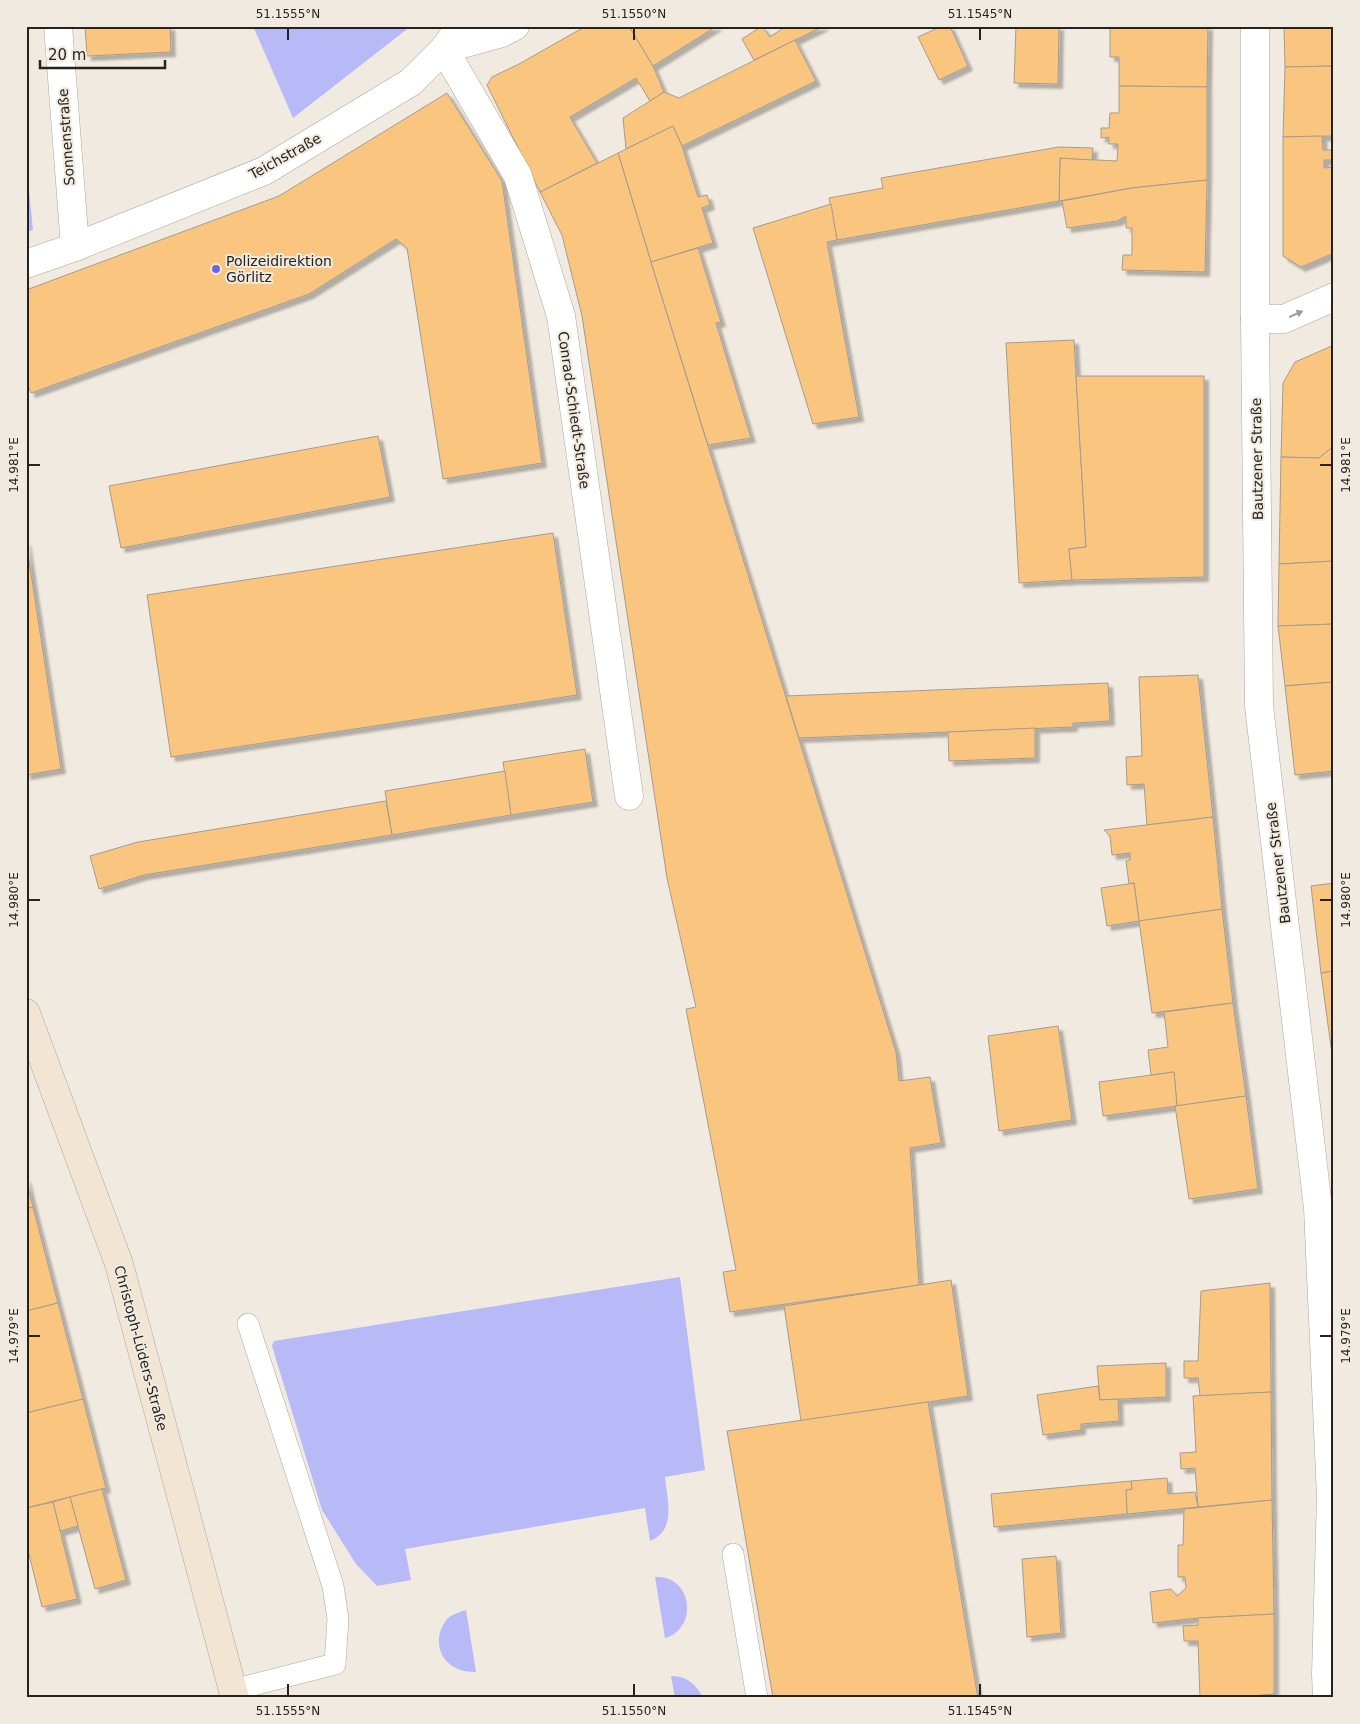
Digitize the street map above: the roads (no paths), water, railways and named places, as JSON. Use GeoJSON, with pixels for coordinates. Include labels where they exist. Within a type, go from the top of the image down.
{"type":"FeatureCollection","features":[{"type":"Feature","properties":{"kind":"street","name":"Sonnenstraße"},"geometry":{"type":"LineString","coordinates":[[58,26],[74,247]]}},
{"type":"Feature","properties":{"kind":"street","name":"Teichstraße"},"geometry":{"type":"LineString","coordinates":[[26,264],[74,247],[264,171],[411,82],[444,49],[461,26]]}},
{"type":"Feature","properties":{"kind":"street"},"geometry":{"type":"LineString","coordinates":[[444,49],[502,33],[515,26]]}},
{"type":"Feature","properties":{"kind":"street","name":"Bautzener Straße"},"geometry":{"type":"LineString","coordinates":[[1255,26],[1255,319],[1259,706],[1318,1208],[1332,1498],[1326,1674],[1327,1698]]}},
{"type":"Feature","properties":{"kind":"street","name":"Conrad-Schiedt-Straße"},"geometry":{"type":"LineString","coordinates":[[444,49],[518,176],[561,316],[629,796]]}},
{"type":"Feature","properties":{"kind":"street"},"geometry":{"type":"LineString","coordinates":[[1255,319],[1284,319],[1334,297]]}},
{"type":"Feature","properties":{"kind":"street","name":"Christoph-Lüders-Straße"},"geometry":{"type":"LineString","coordinates":[[26,1012],[119,1264],[229,1695]]}},
{"type":"Feature","properties":{"kind":"lane"},"geometry":{"type":"LineString","coordinates":[[229,1695],[335,1664],[338,1619],[333,1586],[248,1324]]}},
{"type":"Feature","properties":{"kind":"lane"},"geometry":{"type":"LineString","coordinates":[[733,1554],[757,1698]]}},
{"type":"Feature","properties":{"kind":"place","name":"Polizeidirektion Görlitz"},"geometry":{"type":"Point","coordinates":[216,269]}}]}
